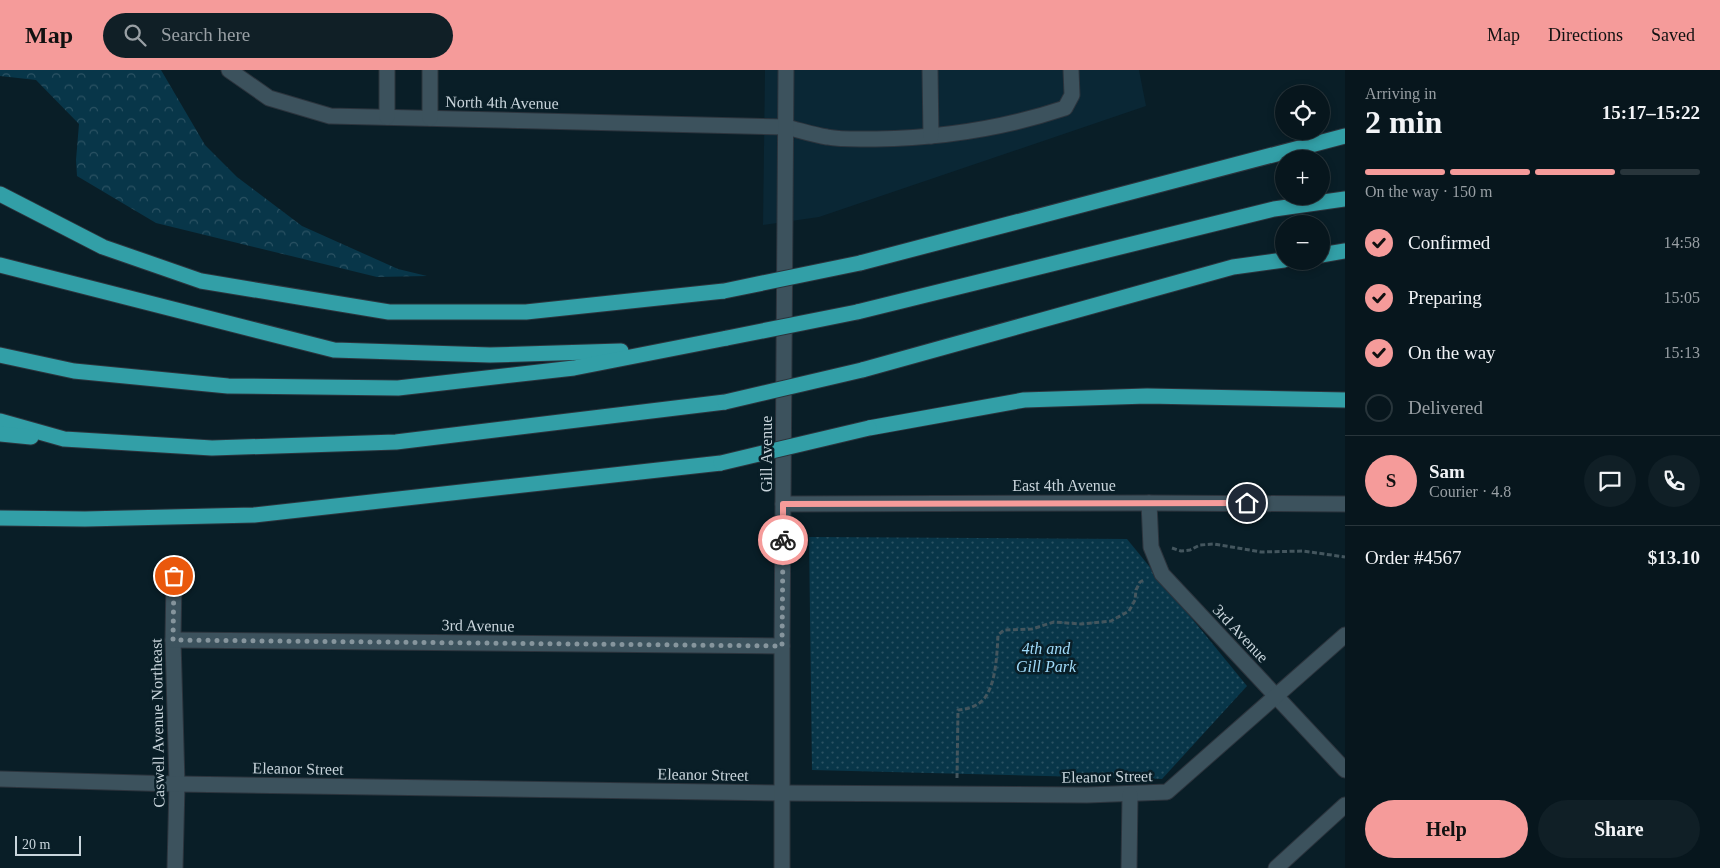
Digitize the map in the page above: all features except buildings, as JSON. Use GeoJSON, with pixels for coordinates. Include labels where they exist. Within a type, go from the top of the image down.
{"type":"FeatureCollection","features":[{"type":"Feature","properties":{"kind":"highway"},"geometry":{"type":"LineString","coordinates":[[0,194],[103,247],[201,281],[389,312],[526,312],[724,291],[860,263],[1345,136]]}},
{"type":"Feature","properties":{"kind":"highway"},"geometry":{"type":"LineString","coordinates":[[0,355],[74,371],[228,386],[398,388],[574,368],[857,312],[1274,209],[1345,199]]}},
{"type":"Feature","properties":{"kind":"highway"},"geometry":{"type":"LineString","coordinates":[[1330,254],[1345,251]]}},
{"type":"Feature","properties":{"kind":"highway"},"geometry":{"type":"LineString","coordinates":[[0,434],[64,440],[212,448],[396,442],[725,402],[862,370],[1233,268],[1275,261]]}},
{"type":"Feature","properties":{"kind":"highway"},"geometry":{"type":"LineString","coordinates":[[0,265],[334,350],[490,354],[660,350]]}},
{"type":"Feature","properties":{"kind":"highway"},"geometry":{"type":"LineString","coordinates":[[0,518],[85,519],[254,515],[721,462],[869,428],[1024,400],[1147,396],[1345,400]]}},
{"type":"Feature","properties":{"kind":"highway"},"geometry":{"type":"LineString","coordinates":[[0,421],[64,440]]}},
{"type":"Feature","properties":{"kind":"street","name":"North 4th Avenue"},"geometry":{"type":"LineString","coordinates":[[229,70],[269,98],[330,116],[786,126],[826,137],[902,139],[965,132],[1042,116],[1065,108],[1072,95],[1071,70]]}},
{"type":"Feature","properties":{"kind":"street"},"geometry":{"type":"LineString","coordinates":[[387,70],[387,117]]}},
{"type":"Feature","properties":{"kind":"street"},"geometry":{"type":"LineString","coordinates":[[430,70],[430,118]]}},
{"type":"Feature","properties":{"kind":"street","name":"Gill Avenue"},"geometry":{"type":"LineString","coordinates":[[782,868],[786,70]]}},
{"type":"Feature","properties":{"kind":"street"},"geometry":{"type":"LineString","coordinates":[[930,70],[931,136]]}},
{"type":"Feature","properties":{"kind":"street","name":"3rd Avenue"},"geometry":{"type":"LineString","coordinates":[[1149,503],[1151,547],[1162,574],[1345,770]]}},
{"type":"Feature","properties":{"kind":"street","name":"East 4th Avenue"},"geometry":{"type":"LineString","coordinates":[[783,504],[1345,504]]}},
{"type":"Feature","properties":{"kind":"street","name":"Caswell Avenue Northeast"},"geometry":{"type":"LineString","coordinates":[[174,576],[173,640],[177,784],[175,868]]}},
{"type":"Feature","properties":{"kind":"street","name":"Eleanor Street"},"geometry":{"type":"LineString","coordinates":[[0,779],[177,784],[782,793],[1130,795],[1167,792],[1345,635]]}},
{"type":"Feature","properties":{"kind":"street","name":"3rd Avenue"},"geometry":{"type":"LineString","coordinates":[[173,640],[782,646]]}},
{"type":"Feature","properties":{"kind":"street"},"geometry":{"type":"LineString","coordinates":[[1129,868],[1130,795]]}},
{"type":"Feature","properties":{"kind":"street"},"geometry":{"type":"LineString","coordinates":[[1276,868],[1345,805]]}},
{"type":"Feature","properties":{"kind":"path"},"geometry":{"type":"LineString","coordinates":[[1151,547],[1168,545],[1174,550],[1181,551],[1190,550],[1200,545],[1214,544],[1261,552],[1303,551],[1345,557]]}},
{"type":"Feature","properties":{"kind":"path"},"geometry":{"type":"LineString","coordinates":[[957,794],[958,710],[971,708],[983,700],[996,667],[998,635],[1004,630],[1032,629],[1054,622],[1081,624],[1112,621],[1129,612],[1135,600],[1136,590],[1140,582],[1148,578]]}},
{"type":"Feature","properties":{"kind":"shaded area"},"geometry":{"type":"Polygon","coordinates":[[[765,70],[1139,70],[1146,106],[819,217],[763,225],[765,70]]]}},
{"type":"Feature","properties":{"kind":"green space"},"geometry":{"type":"Polygon","coordinates":[[[0,70],[161,70],[205,145],[237,177],[302,226],[398,269],[427,276],[377,277],[156,223],[77,176],[76,160],[79,124],[36,80],[0,76],[0,70]]]}},
{"type":"Feature","properties":{"kind":"green space","name":"4th and Gill Park"},"geometry":{"type":"Polygon","coordinates":[[[809,537],[1127,539],[1247,686],[1162,779],[812,770],[809,537]]]}},
{"type":"Feature","properties":{"kind":"way so far"},"geometry":{"type":"LineString","coordinates":[[174,576],[173,640],[782,646],[783,540]]}},
{"type":"Feature","properties":{"kind":"route"},"geometry":{"type":"LineString","coordinates":[[783,540],[783,504],[1247,503]]}}]}
